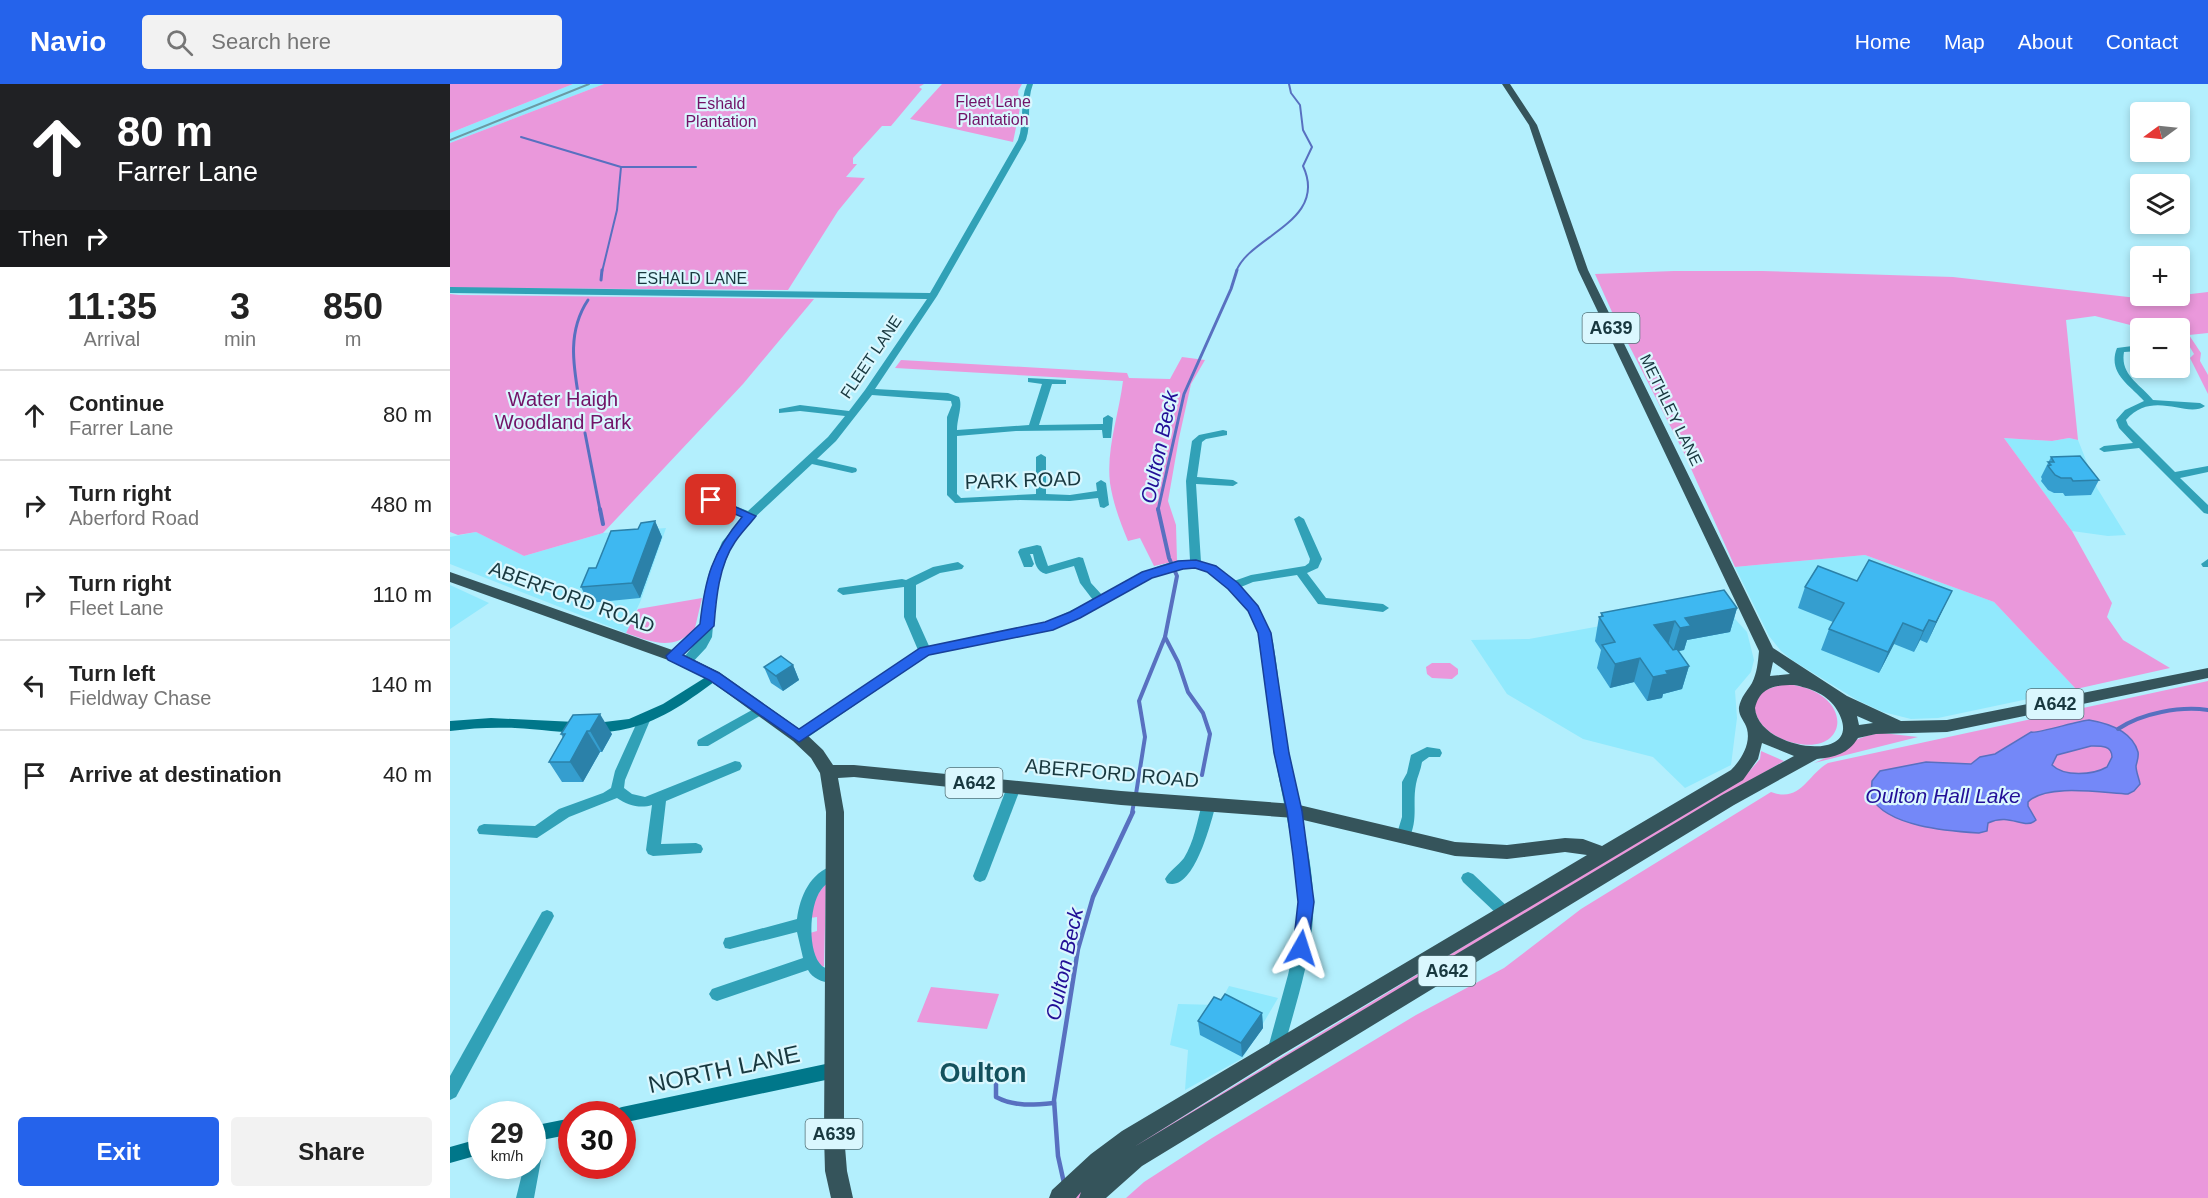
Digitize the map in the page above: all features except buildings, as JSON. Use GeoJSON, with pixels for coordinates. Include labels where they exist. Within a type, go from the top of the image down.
{"type":"FeatureCollection","features":[{"type":"Feature","properties":{"kind":"main road","name":"METHLEY LANE"},"geometry":{"type":"LineString","coordinates":[[1506,84],[1533,124],[1556,197],[1583,270],[1767,651],[1815,684]]}},
{"type":"Feature","properties":{"kind":"main road","name":"ABERFORD ROAD"},"geometry":{"type":"LineString","coordinates":[[450,577],[679,659],[714,676],[799,737],[817,754],[828,772],[854,771],[1121,798],[1294,811],[1455,849],[1507,852],[1565,844],[1583,846],[1603,854]]}},
{"type":"Feature","properties":{"kind":"main road"},"geometry":{"type":"LineString","coordinates":[[1757,688],[1763,674],[1767,651]]}},
{"type":"Feature","properties":{"kind":"main road","name":"A642"},"geometry":{"type":"LineString","coordinates":[[1090,1198],[1134,1159],[1722,804],[1791,764],[1812,754],[1835,750],[1846,743],[1852,733],[1876,728],[1947,726],[2208,673]]}},
{"type":"Feature","properties":{"kind":"main road","name":"A642"},"geometry":{"type":"LineString","coordinates":[[1060,1198],[1076,1181],[1129,1138],[1276,1048],[1737,775],[1753,757],[1755,728],[1747,708],[1751,693],[1757,688],[1780,679],[1815,684],[1866,714],[1900,727]]}},
{"type":"Feature","properties":{"kind":"main road"},"geometry":{"type":"LineString","coordinates":[[1839,699],[1849,711],[1852,733]]}},
{"type":"Feature","properties":{"kind":"main road","name":"A642"},"geometry":{"type":"LineString","coordinates":[[1755,728],[1775,745],[1812,754]]}},
{"type":"Feature","properties":{"kind":"main road","name":"A639"},"geometry":{"type":"LineString","coordinates":[[828,772],[835,812],[834,1135],[836,1171],[842,1198]]}},
{"type":"Feature","properties":{"kind":"street","name":"FLEET LANE"},"geometry":{"type":"LineString","coordinates":[[679,659],[702,645],[707,626],[710,597],[728,542],[750,516],[832,439],[869,392],[933,296],[1022,140],[1028,120],[1026,95],[1030,84]]}},
{"type":"Feature","properties":{"kind":"street","name":"ESHALD LANE"},"geometry":{"type":"LineString","coordinates":[[450,290],[933,296]]}},
{"type":"Feature","properties":{"kind":"street"},"geometry":{"type":"LineString","coordinates":[[2113,342],[2122,348],[2130,348]]}},
{"type":"Feature","properties":{"kind":"street"},"geometry":{"type":"LineString","coordinates":[[2122,348],[2117,360],[2119,370],[2150,402]]}},
{"type":"Feature","properties":{"kind":"street"},"geometry":{"type":"LineString","coordinates":[[1031,380],[1063,382]]}},
{"type":"Feature","properties":{"kind":"street"},"geometry":{"type":"LineString","coordinates":[[1033,428],[1048,381]]}},
{"type":"Feature","properties":{"kind":"street","name":"PARK ROAD"},"geometry":{"type":"LineString","coordinates":[[869,392],[953,397],[958,402],[952,417],[952,495],[956,500],[968,502],[1041,497],[1070,498],[1102,494]]}},
{"type":"Feature","properties":{"kind":"street"},"geometry":{"type":"LineString","coordinates":[[2200,406],[2150,402],[2134,408],[2121,420],[2123,426],[2140,445],[2208,511]]}},
{"type":"Feature","properties":{"kind":"street"},"geometry":{"type":"LineString","coordinates":[[780,412],[801,408],[852,414]]}},
{"type":"Feature","properties":{"kind":"street"},"geometry":{"type":"LineString","coordinates":[[953,433],[1033,428],[1107,427]]}},
{"type":"Feature","properties":{"kind":"street"},"geometry":{"type":"LineString","coordinates":[[1196,564],[1191,481],[1197,441],[1203,437],[1222,434]]}},
{"type":"Feature","properties":{"kind":"street"},"geometry":{"type":"LineString","coordinates":[[2104,449],[2140,445]]}},
{"type":"Feature","properties":{"kind":"street"},"geometry":{"type":"LineString","coordinates":[[1041,457],[1041,497]]}},
{"type":"Feature","properties":{"kind":"street"},"geometry":{"type":"LineString","coordinates":[[810,460],[852,470]]}},
{"type":"Feature","properties":{"kind":"street"},"geometry":{"type":"LineString","coordinates":[[2172,476],[2208,469]]}},
{"type":"Feature","properties":{"kind":"street"},"geometry":{"type":"LineString","coordinates":[[718,478],[694,497],[724,503],[732,510],[750,516]]}},
{"type":"Feature","properties":{"kind":"street"},"geometry":{"type":"LineString","coordinates":[[1191,481],[1233,483]]}},
{"type":"Feature","properties":{"kind":"street"},"geometry":{"type":"LineString","coordinates":[[1233,586],[1251,579],[1312,567],[1316,559],[1299,519]]}},
{"type":"Feature","properties":{"kind":"street"},"geometry":{"type":"LineString","coordinates":[[1028,564],[1024,552],[1037,549],[1042,567],[1046,570],[1079,561],[1084,585],[1089,593],[1100,600]]}},
{"type":"Feature","properties":{"kind":"street"},"geometry":{"type":"LineString","coordinates":[[799,737],[925,651],[1038,629],[1066,619],[1147,575],[1164,569],[1182,564],[1196,564],[1212,569],[1233,586],[1253,609],[1264,633],[1281,753],[1294,811],[1306,902],[1301,948],[1276,1048]]}},
{"type":"Feature","properties":{"kind":"street"},"geometry":{"type":"LineString","coordinates":[[843,591],[908,584],[937,570],[958,566]]}},
{"type":"Feature","properties":{"kind":"street"},"geometry":{"type":"LineString","coordinates":[[1299,571],[1322,601],[1383,609]]}},
{"type":"Feature","properties":{"kind":"street"},"geometry":{"type":"LineString","coordinates":[[908,584],[911,589],[910,617],[925,651]]}},
{"type":"Feature","properties":{"kind":"street"},"geometry":{"type":"LineString","coordinates":[[450,726],[484,724],[617,726],[645,718],[686,696],[714,676]]}},
{"type":"Feature","properties":{"kind":"street"},"geometry":{"type":"LineString","coordinates":[[704,743],[760,710]]}},
{"type":"Feature","properties":{"kind":"street"},"geometry":{"type":"LineString","coordinates":[[484,830],[537,832],[564,813],[608,796],[617,790],[622,765],[641,733],[645,718]]}},
{"type":"Feature","properties":{"kind":"street"},"geometry":{"type":"LineString","coordinates":[[1403,837],[1409,817],[1408,782],[1414,774],[1416,759],[1427,753],[1435,753]]}},
{"type":"Feature","properties":{"kind":"street"},"geometry":{"type":"LineString","coordinates":[[617,790],[628,798],[645,802],[660,798],[735,766]]}},
{"type":"Feature","properties":{"kind":"street"},"geometry":{"type":"LineString","coordinates":[[980,876],[1014,787]]}},
{"type":"Feature","properties":{"kind":"street"},"geometry":{"type":"LineString","coordinates":[[660,798],[653,850],[696,849]]}},
{"type":"Feature","properties":{"kind":"street"},"geometry":{"type":"LineString","coordinates":[[1172,879],[1188,865],[1195,852],[1209,804]]}},
{"type":"Feature","properties":{"kind":"street"},"geometry":{"type":"LineString","coordinates":[[834,871],[817,882],[809,899],[802,924],[805,942],[817,971],[824,975],[835,976]]}},
{"type":"Feature","properties":{"kind":"street"},"geometry":{"type":"LineString","coordinates":[[1468,878],[1504,912]]}},
{"type":"Feature","properties":{"kind":"street"},"geometry":{"type":"LineString","coordinates":[[450,1092],[547,916]]}},
{"type":"Feature","properties":{"kind":"street"},"geometry":{"type":"LineString","coordinates":[[730,943],[802,924]]}},
{"type":"Feature","properties":{"kind":"street"},"geometry":{"type":"LineString","coordinates":[[717,994],[812,962]]}},
{"type":"Feature","properties":{"kind":"street","name":"NORTH LANE"},"geometry":{"type":"LineString","coordinates":[[636,1112],[835,1070]]}},
{"type":"Feature","properties":{"kind":"street"},"geometry":{"type":"LineString","coordinates":[[450,1155],[468,1150]]}},
{"type":"Feature","properties":{"kind":"street"},"geometry":{"type":"LineString","coordinates":[[525,1198],[529,1179]]}},
{"type":"Feature","properties":{"kind":"shaded area"},"geometry":{"type":"Polygon","coordinates":[[[573,84],[604,84],[450,143],[450,133],[573,84]]]}},
{"type":"Feature","properties":{"kind":"shaded area"},"geometry":{"type":"Polygon","coordinates":[[[2004,438],[2078,440],[2097,488],[2126,535],[2108,536],[2072,531],[2004,438]]]}},
{"type":"Feature","properties":{"kind":"shaded area"},"geometry":{"type":"Polygon","coordinates":[[[666,528],[641,600],[626,633],[450,564],[450,537],[476,532],[524,556],[603,533],[666,528]]]}},
{"type":"Feature","properties":{"kind":"shaded area"},"geometry":{"type":"Polygon","coordinates":[[[1865,555],[1994,602],[2076,689],[1938,718],[1911,719],[1883,712],[1857,700],[1781,651],[1769,636],[1735,567],[1865,555]]]}},
{"type":"Feature","properties":{"kind":"shaded area"},"geometry":{"type":"Polygon","coordinates":[[[450,585],[489,603],[450,629],[450,585]]]}},
{"type":"Feature","properties":{"kind":"shaded area"},"geometry":{"type":"Polygon","coordinates":[[[1727,603],[1736,620],[1747,632],[1754,660],[1751,672],[1735,691],[1737,718],[1731,765],[1685,788],[1653,757],[1583,739],[1507,694],[1471,640],[1529,639],[1727,603]]]}},
{"type":"Feature","properties":{"kind":"shaded area"},"geometry":{"type":"Polygon","coordinates":[[[1229,986],[1278,998],[1243,1058],[1185,1090],[1188,1050],[1170,1045],[1178,1004],[1219,1005],[1229,986]]]}},
{"type":"Feature","properties":{"kind":"green space"},"geometry":{"type":"Polygon","coordinates":[[[450,84],[573,84],[450,133],[450,84]]]}},
{"type":"Feature","properties":{"kind":"green space","name":"Eshald Plantation"},"geometry":{"type":"Polygon","coordinates":[[[604,84],[924,84],[919,87],[922,89],[891,126],[882,126],[853,158],[853,164],[857,164],[846,177],[865,178],[838,211],[788,290],[450,288],[450,143],[604,84]]]}},
{"type":"Feature","properties":{"kind":"green space","name":"Fleet Lane Plantation"},"geometry":{"type":"Polygon","coordinates":[[[942,84],[1022,84],[1018,91],[1020,108],[1013,142],[910,119],[942,84]]]}},
{"type":"Feature","properties":{"kind":"green space"},"geometry":{"type":"Polygon","coordinates":[[[1762,271],[1953,277],[2130,297],[2130,306],[2190,306],[2190,294],[2208,292],[2208,333],[2190,335],[2190,318],[2130,318],[2130,325],[2095,316],[2066,320],[2078,440],[2004,438],[2072,531],[2112,603],[2107,617],[2123,640],[2170,668],[2076,689],[1994,602],[1865,555],[1735,567],[1684,453],[1595,274],[1762,271]]]}},
{"type":"Feature","properties":{"kind":"green space","name":"Water Haigh Woodland Park"},"geometry":{"type":"Polygon","coordinates":[[[450,294],[814,299],[743,384],[603,533],[524,556],[476,532],[458,535],[450,532],[450,294]]]}},
{"type":"Feature","properties":{"kind":"green space"},"geometry":{"type":"Polygon","coordinates":[[[2190,336],[2201,353],[2200,361],[2208,375],[2208,394],[2190,358],[2194,354],[2190,347],[2190,336]]]}},
{"type":"Feature","properties":{"kind":"green space"},"geometry":{"type":"Polygon","coordinates":[[[1182,357],[1205,360],[1191,384],[1168,501],[1176,525],[1177,561],[1154,566],[1140,538],[1128,541],[1117,512],[1110,483],[1111,444],[1123,381],[895,368],[901,360],[1127,373],[1129,378],[1170,379],[1182,357]]]}},
{"type":"Feature","properties":{"kind":"green space"},"geometry":{"type":"Polygon","coordinates":[[[702,598],[695,628],[679,640],[671,643],[654,642],[626,633],[638,609],[702,598]]]}},
{"type":"Feature","properties":{"kind":"green space"},"geometry":{"type":"Polygon","coordinates":[[[1432,663],[1450,663],[1458,669],[1458,674],[1452,679],[1432,678],[1427,674],[1426,667],[1432,663]]]}},
{"type":"Feature","properties":{"kind":"green space"},"geometry":{"type":"Polygon","coordinates":[[[2208,681],[2208,1198],[1126,1198],[1144,1182],[1212,1138],[1416,1015],[1504,968],[1581,909],[1771,792],[1790,794],[1797,791],[1828,763],[2208,681]]]}},
{"type":"Feature","properties":{"kind":"green space"},"geometry":{"type":"Polygon","coordinates":[[[1786,684],[1810,689],[1826,699],[1835,712],[1837,724],[1833,735],[1822,743],[1805,745],[1782,739],[1763,726],[1756,714],[1755,701],[1762,692],[1786,684]]]}},
{"type":"Feature","properties":{"kind":"green space"},"geometry":{"type":"Polygon","coordinates":[[[1882,733],[1918,737],[1814,763],[1862,737],[1882,733]]]}},
{"type":"Feature","properties":{"kind":"green space"},"geometry":{"type":"Polygon","coordinates":[[[1761,751],[1784,761],[1650,839],[1081,1198],[1071,1198],[1120,1155],[1746,775],[1760,759],[1761,751]]]}},
{"type":"Feature","properties":{"kind":"green space"},"geometry":{"type":"Polygon","coordinates":[[[826,883],[824,966],[821,968],[812,950],[810,933],[817,931],[817,917],[810,918],[813,901],[826,883]]]}},
{"type":"Feature","properties":{"kind":"green space"},"geometry":{"type":"Polygon","coordinates":[[[931,987],[999,994],[987,1029],[917,1022],[931,987]]]}},
{"type":"Feature","properties":{"kind":"water","name":"Oulton Hall Lake"},"geometry":{"type":"Polygon","coordinates":[[[2089,720],[2118,729],[2125,733],[2135,745],[2138,754],[2136,768],[2140,784],[2134,791],[2128,794],[2076,790],[2036,796],[2028,802],[2028,806],[2036,820],[2027,824],[2004,819],[1996,820],[1988,823],[1987,831],[1979,833],[1936,829],[1904,821],[1879,807],[1871,797],[1872,781],[1880,771],[1926,762],[1971,764],[1980,757],[1995,754],[2031,732],[2089,720]],[[2091,746],[2057,755],[2052,765],[2064,772],[2079,774],[2107,767],[2112,757],[2110,750],[2105,747],[2091,746]]]}},
{"type":"Feature","properties":{"kind":"waterway","name":"Oulton Beck"},"geometry":{"type":"LineString","coordinates":[[1237,270],[1243,259],[1296,215],[1305,201],[1308,185],[1303,166],[1312,147],[1303,130],[1300,105],[1291,93],[1289,84]]}},
{"type":"Feature","properties":{"kind":"waterway"},"geometry":{"type":"LineString","coordinates":[[521,137],[621,167]]}},
{"type":"Feature","properties":{"kind":"waterway"},"geometry":{"type":"LineString","coordinates":[[602,272],[617,210],[621,167]]}},
{"type":"Feature","properties":{"kind":"waterway"},"geometry":{"type":"LineString","coordinates":[[621,167],[696,167]]}},
{"type":"Feature","properties":{"kind":"waterway"},"geometry":{"type":"LineString","coordinates":[[601,280],[602,270]]}},
{"type":"Feature","properties":{"kind":"waterway","name":"Oulton Beck"},"geometry":{"type":"LineString","coordinates":[[1158,509],[1184,394],[1231,289],[1237,270]]}},
{"type":"Feature","properties":{"kind":"waterway"},"geometry":{"type":"LineString","coordinates":[[580,405],[574,365],[574,338],[581,313],[588,300]]}},
{"type":"Feature","properties":{"kind":"waterway"},"geometry":{"type":"LineString","coordinates":[[585,433],[600,510]]}},
{"type":"Feature","properties":{"kind":"waterway"},"geometry":{"type":"LineString","coordinates":[[600,509],[603,524]]}},
{"type":"Feature","properties":{"kind":"waterway","name":"Oulton Beck"},"geometry":{"type":"LineString","coordinates":[[1158,509],[1169,558],[1177,576],[1165,637]]}},
{"type":"Feature","properties":{"kind":"waterway","name":"Oulton Beck"},"geometry":{"type":"LineString","coordinates":[[1136,794],[1145,737],[1139,701],[1165,637]]}},
{"type":"Feature","properties":{"kind":"waterway"},"geometry":{"type":"LineString","coordinates":[[1165,637],[1178,662],[1188,692],[1203,713],[1210,734],[1202,775]]}},
{"type":"Feature","properties":{"kind":"waterway"},"geometry":{"type":"LineString","coordinates":[[2118,729],[2138,719],[2162,712],[2186,709],[2208,710]]}},
{"type":"Feature","properties":{"kind":"waterway","name":"Oulton Beck"},"geometry":{"type":"LineString","coordinates":[[1132,813],[1134,802]]}},
{"type":"Feature","properties":{"kind":"waterway","name":"Oulton Beck"},"geometry":{"type":"LineString","coordinates":[[1064,1183],[1058,1156],[1054,1100],[1078,949],[1093,897],[1133,812]]}},
{"type":"Feature","properties":{"kind":"waterway"},"geometry":{"type":"LineString","coordinates":[[955,1074],[989,1073],[996,1079],[996,1097],[1003,1100],[1032,1105],[1054,1103]]}},
{"type":"Feature","properties":{"kind":"railway"},"geometry":{"type":"LineString","coordinates":[[450,140],[589,84]]}},
{"type":"Feature","properties":{"kind":"district","name":"Oulton"},"geometry":{"type":"Point","coordinates":[983,1073]}},
{"type":"Feature","properties":{"kind":"route"},"geometry":{"type":"LineString","coordinates":[[711,500],[724,503],[732,510],[750,516],[728,542],[715,573],[707,626],[673,656],[714,676],[799,737],[918,654],[932,648],[1048,627],[1075,615],[1129,583],[1160,570],[1182,564],[1196,564],[1212,569],[1233,586],[1253,609],[1264,633],[1281,753],[1301,856],[1306,902],[1301,948]]}}]}
